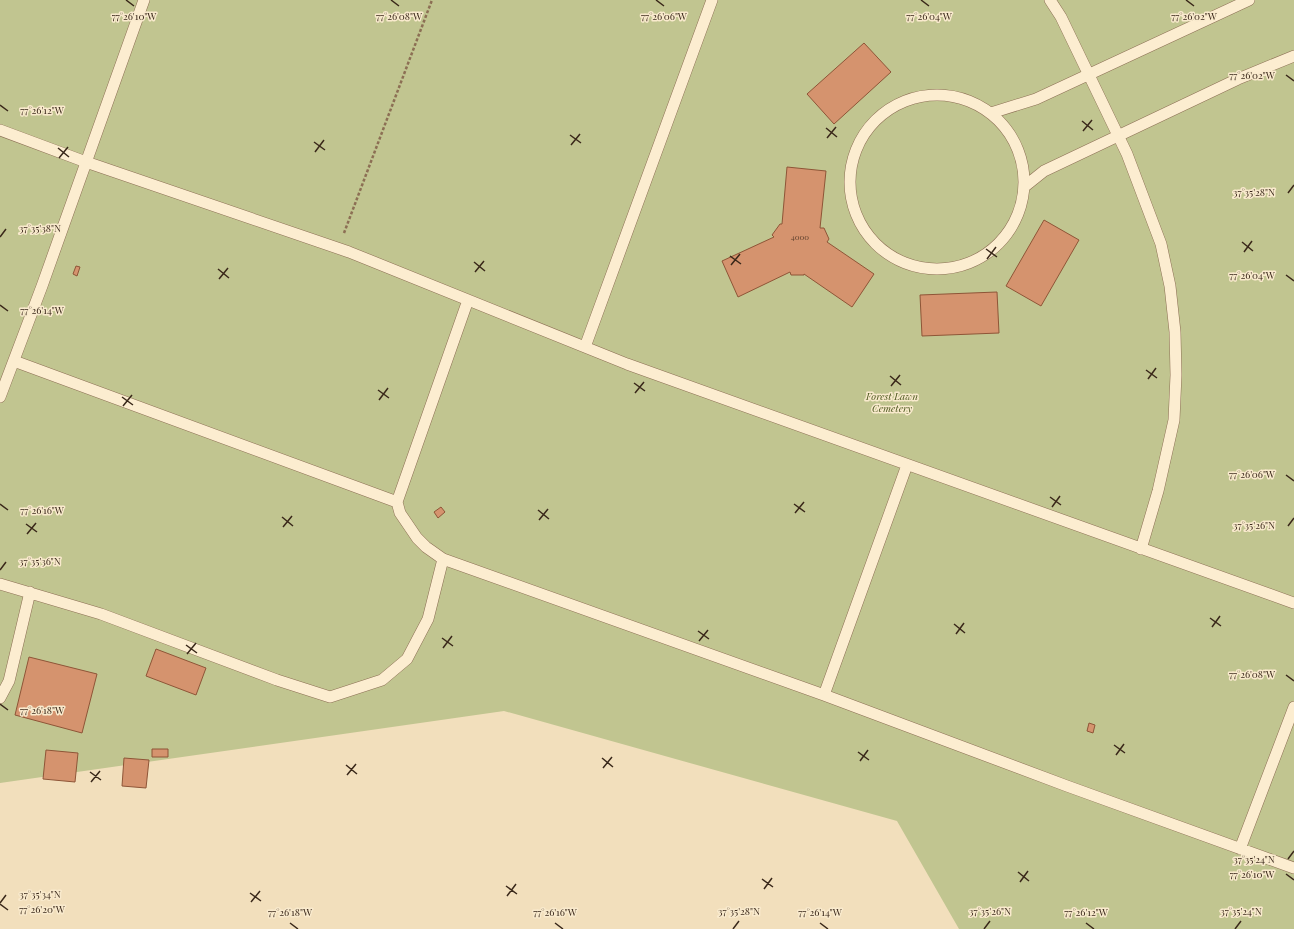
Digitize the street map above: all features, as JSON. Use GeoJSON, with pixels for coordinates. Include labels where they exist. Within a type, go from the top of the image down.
{"type":"FeatureCollection","features":[{"type":"Feature","properties":{"kind":"lane"},"geometry":{"type":"LineString","coordinates":[[0,397],[144,0]]}},
{"type":"Feature","properties":{"kind":"lane"},"geometry":{"type":"LineString","coordinates":[[585,347],[712,0]]}},
{"type":"Feature","properties":{"kind":"lane"},"geometry":{"type":"LineString","coordinates":[[1050,0],[1061,17],[1127,154],[1161,244],[1170,286],[1175,332],[1176,375],[1174,420],[1158,491],[1141,549]]}},
{"type":"Feature","properties":{"kind":"lane"},"geometry":{"type":"LineString","coordinates":[[990,114],[1036,99],[1249,0]]}},
{"type":"Feature","properties":{"kind":"lane"},"geometry":{"type":"LineString","coordinates":[[1024,187],[1044,171],[1238,79],[1294,56]]}},
{"type":"Feature","properties":{"kind":"lane"},"geometry":{"type":"LineString","coordinates":[[943,95],[968,101],[990,114],[1006,128],[1016,146],[1022,166],[1024,187],[1018,212],[1006,235],[982,256],[964,265],[939,270],[914,267],[890,257],[871,240],[857,218],[850,194],[850,168],[859,144],[874,122],[894,107],[917,97],[943,95]]}},
{"type":"Feature","properties":{"kind":"lane"},"geometry":{"type":"LineString","coordinates":[[0,130],[86,162],[338,248],[627,364],[1294,603]]}},
{"type":"Feature","properties":{"kind":"lane"},"geometry":{"type":"LineString","coordinates":[[468,300],[397,502],[400,513],[426,548],[443,559],[824,695],[1060,784],[1294,868]]}},
{"type":"Feature","properties":{"kind":"lane"},"geometry":{"type":"LineString","coordinates":[[14,361],[397,502]]}},
{"type":"Feature","properties":{"kind":"lane"},"geometry":{"type":"LineString","coordinates":[[824,695],[907,465]]}},
{"type":"Feature","properties":{"kind":"lane"},"geometry":{"type":"LineString","coordinates":[[0,584],[101,614],[277,680],[330,697],[382,680],[407,659],[428,619],[443,559]]}},
{"type":"Feature","properties":{"kind":"lane"},"geometry":{"type":"LineString","coordinates":[[0,698],[9,681],[30,592]]}},
{"type":"Feature","properties":{"kind":"lane"},"geometry":{"type":"LineString","coordinates":[[1240,848],[1294,707]]}},
{"type":"Feature","properties":{"kind":"path"},"geometry":{"type":"LineString","coordinates":[[338,248],[432,0]]}},
{"type":"Feature","properties":{"kind":"green space","name":"Forest Lawn Cemetery"},"geometry":{"type":"Polygon","coordinates":[[[0,0],[1294,0],[1294,929],[959,929],[897,821],[504,711],[0,783],[0,0]]]}},
{"type":"Feature","properties":{"kind":"building"},"geometry":{"type":"Polygon","coordinates":[[[864,43],[891,72],[834,124],[807,94],[864,43]]]}},
{"type":"Feature","properties":{"kind":"building"},"geometry":{"type":"Polygon","coordinates":[[[787,167],[826,171],[820,228],[824,228],[829,239],[827,242],[874,274],[852,307],[804,274],[791,275],[790,272],[738,297],[722,261],[774,237],[772,235],[780,224],[782,224],[787,167]]]}},
{"type":"Feature","properties":{"kind":"building"},"geometry":{"type":"Polygon","coordinates":[[[1044,220],[1079,240],[1041,306],[1006,286],[1044,220]]]}},
{"type":"Feature","properties":{"kind":"building"},"geometry":{"type":"Polygon","coordinates":[[[76,266],[80,267],[77,276],[73,274],[76,266]]]}},
{"type":"Feature","properties":{"kind":"building"},"geometry":{"type":"Polygon","coordinates":[[[997,292],[999,333],[922,336],[920,295],[997,292]]]}},
{"type":"Feature","properties":{"kind":"building"},"geometry":{"type":"Polygon","coordinates":[[[441,507],[445,512],[438,518],[434,512],[441,507]]]}},
{"type":"Feature","properties":{"kind":"building"},"geometry":{"type":"Polygon","coordinates":[[[156,649],[206,668],[196,695],[146,676],[156,649]]]}},
{"type":"Feature","properties":{"kind":"building"},"geometry":{"type":"Polygon","coordinates":[[[29,657],[97,674],[82,733],[15,715],[29,657]]]}},
{"type":"Feature","properties":{"kind":"building"},"geometry":{"type":"Polygon","coordinates":[[[1089,723],[1095,725],[1093,733],[1087,731],[1089,723]]]}},
{"type":"Feature","properties":{"kind":"building"},"geometry":{"type":"Polygon","coordinates":[[[152,749],[168,749],[168,757],[152,757],[152,749]]]}},
{"type":"Feature","properties":{"kind":"building"},"geometry":{"type":"Polygon","coordinates":[[[46,750],[78,753],[75,782],[43,779],[46,750]]]}},
{"type":"Feature","properties":{"kind":"building"},"geometry":{"type":"Polygon","coordinates":[[[124,758],[149,760],[146,788],[122,786],[124,758]]]}}]}
